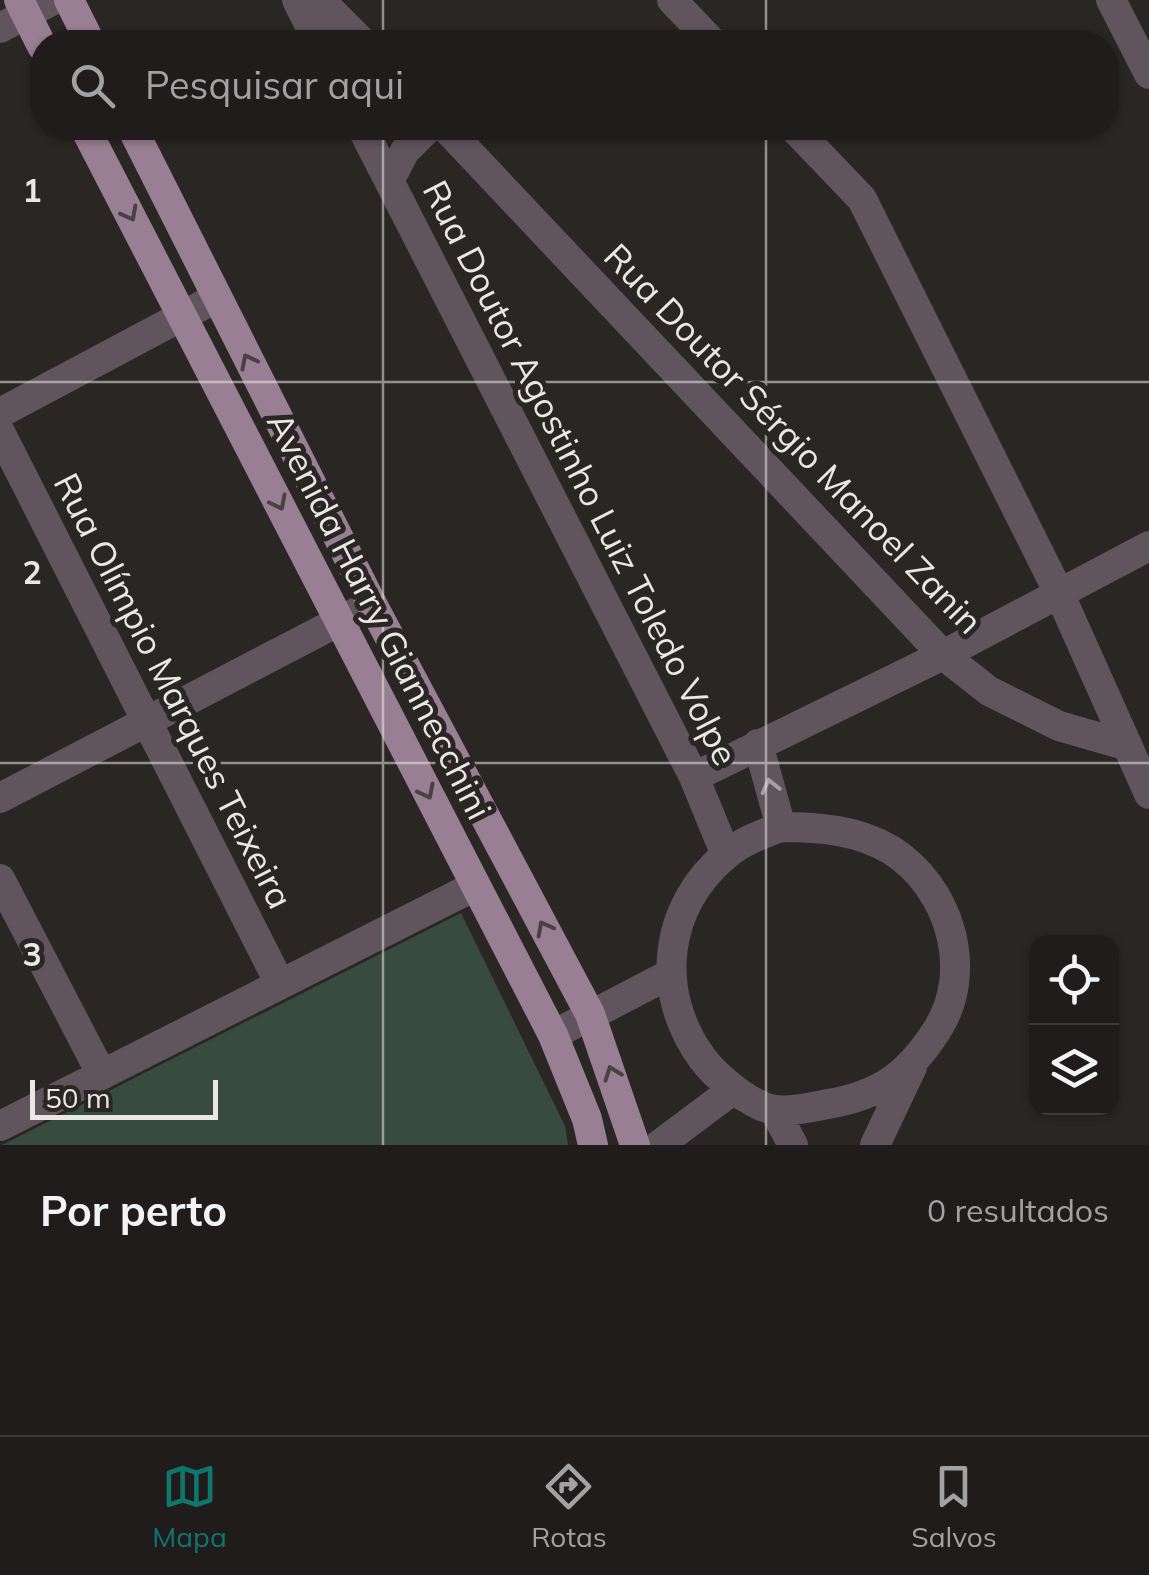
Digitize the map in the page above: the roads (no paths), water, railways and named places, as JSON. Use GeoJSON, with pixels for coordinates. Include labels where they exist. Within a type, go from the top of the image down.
{"type":"FeatureCollection","features":[{"type":"Feature","properties":{"kind":"main road"},"geometry":{"type":"LineString","coordinates":[[69,0],[84,30]]}},
{"type":"Feature","properties":{"kind":"main road","name":"Avenida Harry Giannecchini"},"geometry":{"type":"LineString","coordinates":[[91,140],[553,1035],[587,1119],[593,1145]]}},
{"type":"Feature","properties":{"kind":"main road","name":"Avenida Harry Giannecchini"},"geometry":{"type":"LineString","coordinates":[[138,140],[372,604],[590,1014],[636,1145]]}},
{"type":"Feature","properties":{"kind":"street"},"geometry":{"type":"LineString","coordinates":[[15,14],[53,0]]}},
{"type":"Feature","properties":{"kind":"street"},"geometry":{"type":"LineString","coordinates":[[297,0],[312,30]]}},
{"type":"Feature","properties":{"kind":"street"},"geometry":{"type":"LineString","coordinates":[[320,0],[350,30]]}},
{"type":"Feature","properties":{"kind":"street"},"geometry":{"type":"LineString","coordinates":[[672,0],[701,30]]}},
{"type":"Feature","properties":{"kind":"street"},"geometry":{"type":"LineString","coordinates":[[1112,0],[1149,74]]}},
{"type":"Feature","properties":{"kind":"street","name":"Rua Doutor Agostinho Luiz Toledo Volpe"},"geometry":{"type":"LineString","coordinates":[[368,140],[694,777],[726,855]]}},
{"type":"Feature","properties":{"kind":"street"},"geometry":{"type":"LineString","coordinates":[[389,181],[405,151],[416,140]]}},
{"type":"Feature","properties":{"kind":"street","name":"Rua Doutor Sérgio Manoel Zanin"},"geometry":{"type":"LineString","coordinates":[[457,140],[943,655],[989,692],[1059,726],[1125,745]]}},
{"type":"Feature","properties":{"kind":"street"},"geometry":{"type":"LineString","coordinates":[[805,140],[862,199],[1060,594],[1149,794]]}},
{"type":"Feature","properties":{"kind":"street"},"geometry":{"type":"LineString","coordinates":[[0,413],[216,298]]}},
{"type":"Feature","properties":{"kind":"street","name":"Rua Olímpio Marques Teixeira"},"geometry":{"type":"LineString","coordinates":[[0,432],[280,984]]}},
{"type":"Feature","properties":{"kind":"street"},"geometry":{"type":"LineString","coordinates":[[694,777],[943,655],[1149,546]]}},
{"type":"Feature","properties":{"kind":"street"},"geometry":{"type":"LineString","coordinates":[[0,798],[372,604]]}},
{"type":"Feature","properties":{"kind":"street"},"geometry":{"type":"LineString","coordinates":[[758,744],[781,827]]}},
{"type":"Feature","properties":{"kind":"street"},"geometry":{"type":"LineString","coordinates":[[874,1145],[913,1066],[940,1026],[954,981],[954,940],[941,903],[918,872],[891,850],[837,831],[781,827],[726,855],[697,888],[671,944],[670,974],[680,1016],[713,1074],[774,1110],[812,1107],[866,1094],[913,1066]]}},
{"type":"Feature","properties":{"kind":"street"},"geometry":{"type":"LineString","coordinates":[[0,879],[102,1074]]}},
{"type":"Feature","properties":{"kind":"street"},"geometry":{"type":"LineString","coordinates":[[0,1126],[475,886]]}},
{"type":"Feature","properties":{"kind":"street"},"geometry":{"type":"LineString","coordinates":[[553,1035],[670,974]]}},
{"type":"Feature","properties":{"kind":"street"},"geometry":{"type":"LineString","coordinates":[[658,1145],[734,1089]]}},
{"type":"Feature","properties":{"kind":"street"},"geometry":{"type":"LineString","coordinates":[[774,1110],[794,1145]]}}]}
